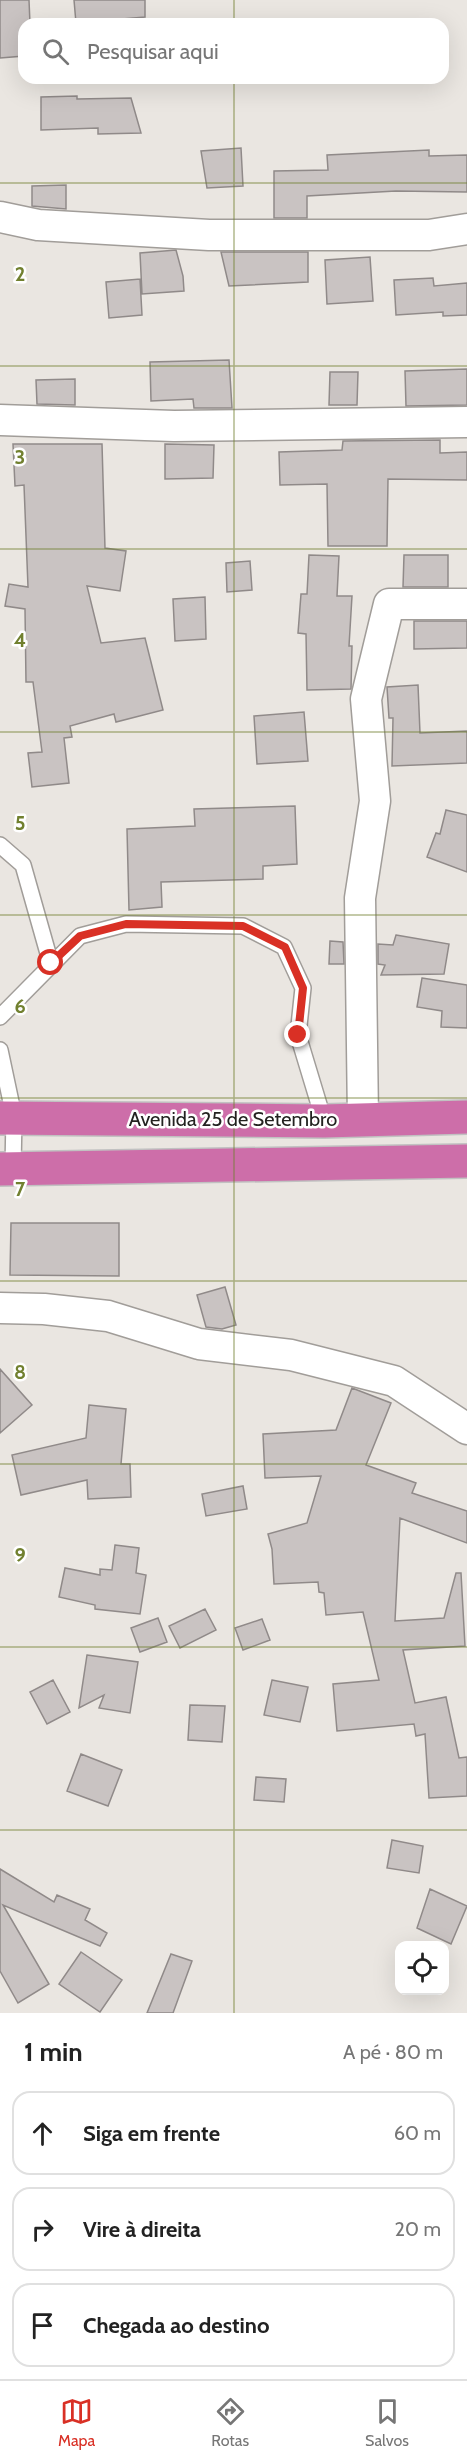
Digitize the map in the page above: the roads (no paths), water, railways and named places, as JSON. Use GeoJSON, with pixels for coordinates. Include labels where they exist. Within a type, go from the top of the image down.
{"type":"FeatureCollection","features":[{"type":"Feature","properties":{"kind":"highway","name":"Avenida 25 de Setembro"},"geometry":{"type":"LineString","coordinates":[[7,1117],[324,1121],[467,1117]]}},
{"type":"Feature","properties":{"kind":"highway"},"geometry":{"type":"LineString","coordinates":[[7,1168],[467,1161]]}},
{"type":"Feature","properties":{"kind":"street"},"geometry":{"type":"LineString","coordinates":[[0,217],[39,225],[208,235],[429,235],[467,229]]}},
{"type":"Feature","properties":{"kind":"street"},"geometry":{"type":"LineString","coordinates":[[0,420],[174,426],[467,422]]}},
{"type":"Feature","properties":{"kind":"street"},"geometry":{"type":"LineString","coordinates":[[363,1119],[360,898],[375,801],[366,699],[389,604],[467,604]]}},
{"type":"Feature","properties":{"kind":"street"},"geometry":{"type":"LineString","coordinates":[[0,1308],[44,1309],[108,1316],[199,1344],[291,1355],[394,1381],[467,1429]]}},
{"type":"Feature","properties":{"kind":"lane"},"geometry":{"type":"LineString","coordinates":[[0,845],[23,865],[51,963]]}},
{"type":"Feature","properties":{"kind":"lane"},"geometry":{"type":"LineString","coordinates":[[0,1017],[80,936],[126,924],[243,926],[285,947],[303,988],[298,1035],[324,1121]]}},
{"type":"Feature","properties":{"kind":"lane"},"geometry":{"type":"LineString","coordinates":[[0,1050],[7,1117],[7,1168]]}}]}
